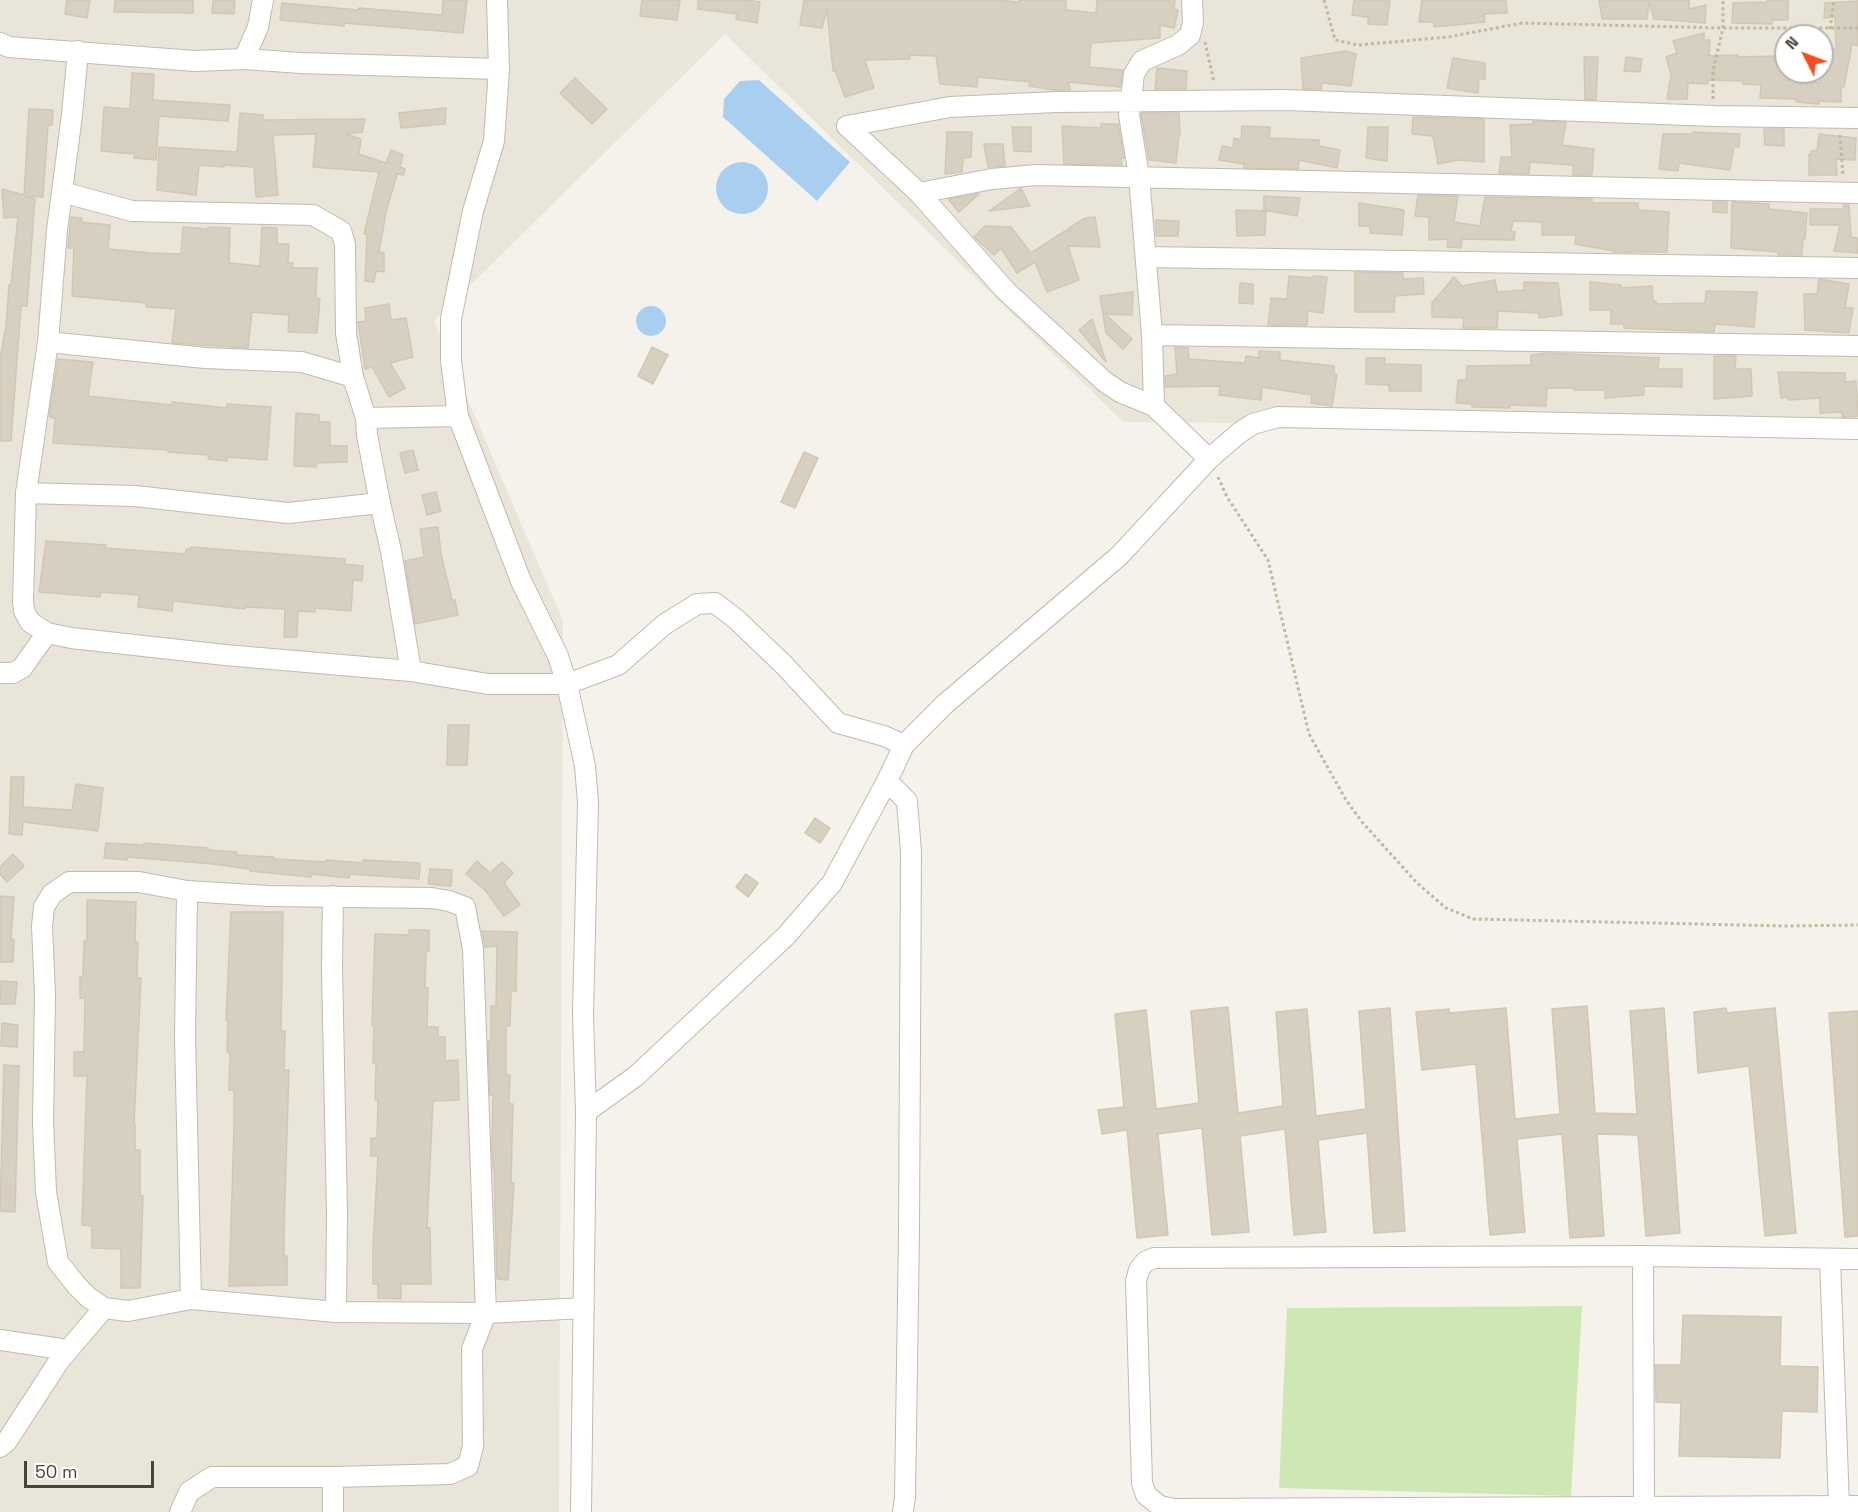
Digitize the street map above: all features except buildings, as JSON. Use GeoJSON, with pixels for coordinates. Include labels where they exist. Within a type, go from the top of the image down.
{"type":"FeatureCollection","features":[{"type":"Feature","properties":{"kind":"street"},"geometry":{"type":"LineString","coordinates":[[244,59],[258,27],[263,0]]}},
{"type":"Feature","properties":{"kind":"street"},"geometry":{"type":"LineString","coordinates":[[497,0],[499,69],[494,141],[473,212],[451,319],[451,361],[458,416],[521,581],[558,657],[567,684],[585,766],[588,802],[583,1015],[586,1112],[581,1512]]}},
{"type":"Feature","properties":{"kind":"street"},"geometry":{"type":"LineString","coordinates":[[1154,406],[1146,256],[1139,176],[1129,115],[1130,102],[1134,74],[1142,61],[1178,45],[1190,34],[1193,23],[1192,0]]}},
{"type":"Feature","properties":{"kind":"street"},"geometry":{"type":"LineString","coordinates":[[0,43],[9,47],[195,61],[244,59],[499,69]]}},
{"type":"Feature","properties":{"kind":"street"},"geometry":{"type":"LineString","coordinates":[[78,51],[57,230],[48,342],[26,493],[23,601],[24,611],[30,622],[48,633],[71,638],[225,655],[411,671],[488,684],[567,684],[618,665],[665,624],[697,604],[715,603],[736,619],[784,665],[838,723],[884,736],[904,745]]}},
{"type":"Feature","properties":{"kind":"street"},"geometry":{"type":"LineString","coordinates":[[1209,459],[1154,406],[1120,392],[1105,382],[1006,291],[919,193],[847,126],[950,106],[1217,100],[1286,100],[1714,117],[1849,118]]}},
{"type":"Feature","properties":{"kind":"street"},"geometry":{"type":"LineString","coordinates":[[919,193],[992,179],[1036,174],[1851,192]]}},
{"type":"Feature","properties":{"kind":"street"},"geometry":{"type":"LineString","coordinates":[[62,192],[132,211],[313,215],[341,231],[345,244],[346,333],[353,377],[366,418],[411,671]]}},
{"type":"Feature","properties":{"kind":"street"},"geometry":{"type":"LineString","coordinates":[[1146,256],[1858,268]]}},
{"type":"Feature","properties":{"kind":"street"},"geometry":{"type":"LineString","coordinates":[[1152,335],[1858,346]]}},
{"type":"Feature","properties":{"kind":"street"},"geometry":{"type":"LineString","coordinates":[[48,342],[205,358],[302,362],[353,377]]}},
{"type":"Feature","properties":{"kind":"street"},"geometry":{"type":"LineString","coordinates":[[366,418],[458,416]]}},
{"type":"Feature","properties":{"kind":"street"},"geometry":{"type":"LineString","coordinates":[[586,1112],[636,1076],[786,936],[832,883],[887,782],[904,745],[945,704],[1119,556],[1209,459],[1253,424],[1278,417],[1858,429]]}},
{"type":"Feature","properties":{"kind":"street"},"geometry":{"type":"LineString","coordinates":[[26,493],[135,496],[288,513],[380,503]]}},
{"type":"Feature","properties":{"kind":"street"},"geometry":{"type":"LineString","coordinates":[[0,673],[13,673],[22,668],[48,633]]}},
{"type":"Feature","properties":{"kind":"street"},"geometry":{"type":"LineString","coordinates":[[887,782],[907,801],[911,852],[909,1231],[903,1512]]}},
{"type":"Feature","properties":{"kind":"street"},"geometry":{"type":"LineString","coordinates":[[180,1512],[189,1492],[212,1477],[450,1474],[468,1466],[473,1446],[472,1349],[486,1313],[473,949],[465,907],[432,898],[268,896],[187,891],[139,882],[69,882],[52,894],[44,907],[42,926],[45,995],[43,1124],[46,1192],[58,1262],[77,1286],[104,1308],[128,1311],[191,1299],[336,1312],[486,1313],[584,1308]]}},
{"type":"Feature","properties":{"kind":"street"},"geometry":{"type":"LineString","coordinates":[[187,891],[185,1037],[191,1299]]}},
{"type":"Feature","properties":{"kind":"street"},"geometry":{"type":"LineString","coordinates":[[333,896],[336,1312]]}},
{"type":"Feature","properties":{"kind":"street"},"geometry":{"type":"LineString","coordinates":[[1642,1256],[1644,1509]]}},
{"type":"Feature","properties":{"kind":"street"},"geometry":{"type":"LineString","coordinates":[[1830,1259],[1848,1506],[1644,1509],[1174,1509],[1160,1506],[1146,1495],[1142,1483],[1136,1281],[1139,1270],[1145,1262],[1154,1258],[1642,1256],[1858,1259]]}},
{"type":"Feature","properties":{"kind":"street"},"geometry":{"type":"LineString","coordinates":[[0,1448],[68,1350],[104,1308]]}},
{"type":"Feature","properties":{"kind":"street"},"geometry":{"type":"LineString","coordinates":[[0,1340],[68,1350]]}},
{"type":"Feature","properties":{"kind":"street"},"geometry":{"type":"LineString","coordinates":[[333,1477],[333,1512]]}},
{"type":"Feature","properties":{"kind":"path"},"geometry":{"type":"LineString","coordinates":[[1324,0],[1335,40],[1358,45],[1448,37],[1522,23],[1774,28]]}},
{"type":"Feature","properties":{"kind":"path"},"geometry":{"type":"LineString","coordinates":[[1714,117],[1713,71],[1723,28],[1723,0]]}},
{"type":"Feature","properties":{"kind":"path"},"geometry":{"type":"LineString","coordinates":[[1831,24],[1834,0]]}},
{"type":"Feature","properties":{"kind":"path"},"geometry":{"type":"LineString","coordinates":[[1193,23],[1207,45],[1217,100]]}},
{"type":"Feature","properties":{"kind":"path"},"geometry":{"type":"LineString","coordinates":[[1834,29],[1858,28]]}},
{"type":"Feature","properties":{"kind":"path"},"geometry":{"type":"LineString","coordinates":[[1849,118],[1851,192]]}},
{"type":"Feature","properties":{"kind":"path"},"geometry":{"type":"LineString","coordinates":[[1209,459],[1227,497],[1268,560],[1309,734],[1346,800],[1362,822],[1417,883],[1446,908],[1473,919],[1785,926],[1858,925]]}},
{"type":"Feature","properties":{"kind":"shaded area"},"geometry":{"type":"Polygon","coordinates":[[[0,0],[1858,0],[1858,428],[1123,422],[725,34],[434,321],[563,621],[559,1512],[0,1512],[0,0]]]}},
{"type":"Feature","properties":{"kind":"green space"},"geometry":{"type":"Polygon","coordinates":[[[1582,1306],[1571,1496],[1279,1488],[1287,1308],[1582,1306]]]}},
{"type":"Feature","properties":{"kind":"water"},"geometry":{"type":"Polygon","coordinates":[[[759,80],[850,162],[817,201],[723,117],[724,99],[740,81],[759,80]]]}},
{"type":"Feature","properties":{"kind":"water"},"geometry":{"type":"Polygon","coordinates":[[[737,162],[747,162],[761,169],[768,188],[761,207],[747,214],[737,214],[727,210],[720,203],[716,193],[716,183],[720,173],[727,166],[737,162]]]}},
{"type":"Feature","properties":{"kind":"water"},"geometry":{"type":"Polygon","coordinates":[[[651,306],[657,307],[665,315],[665,327],[657,335],[651,336],[645,335],[637,327],[636,321],[637,315],[645,307],[651,306]]]}}]}
